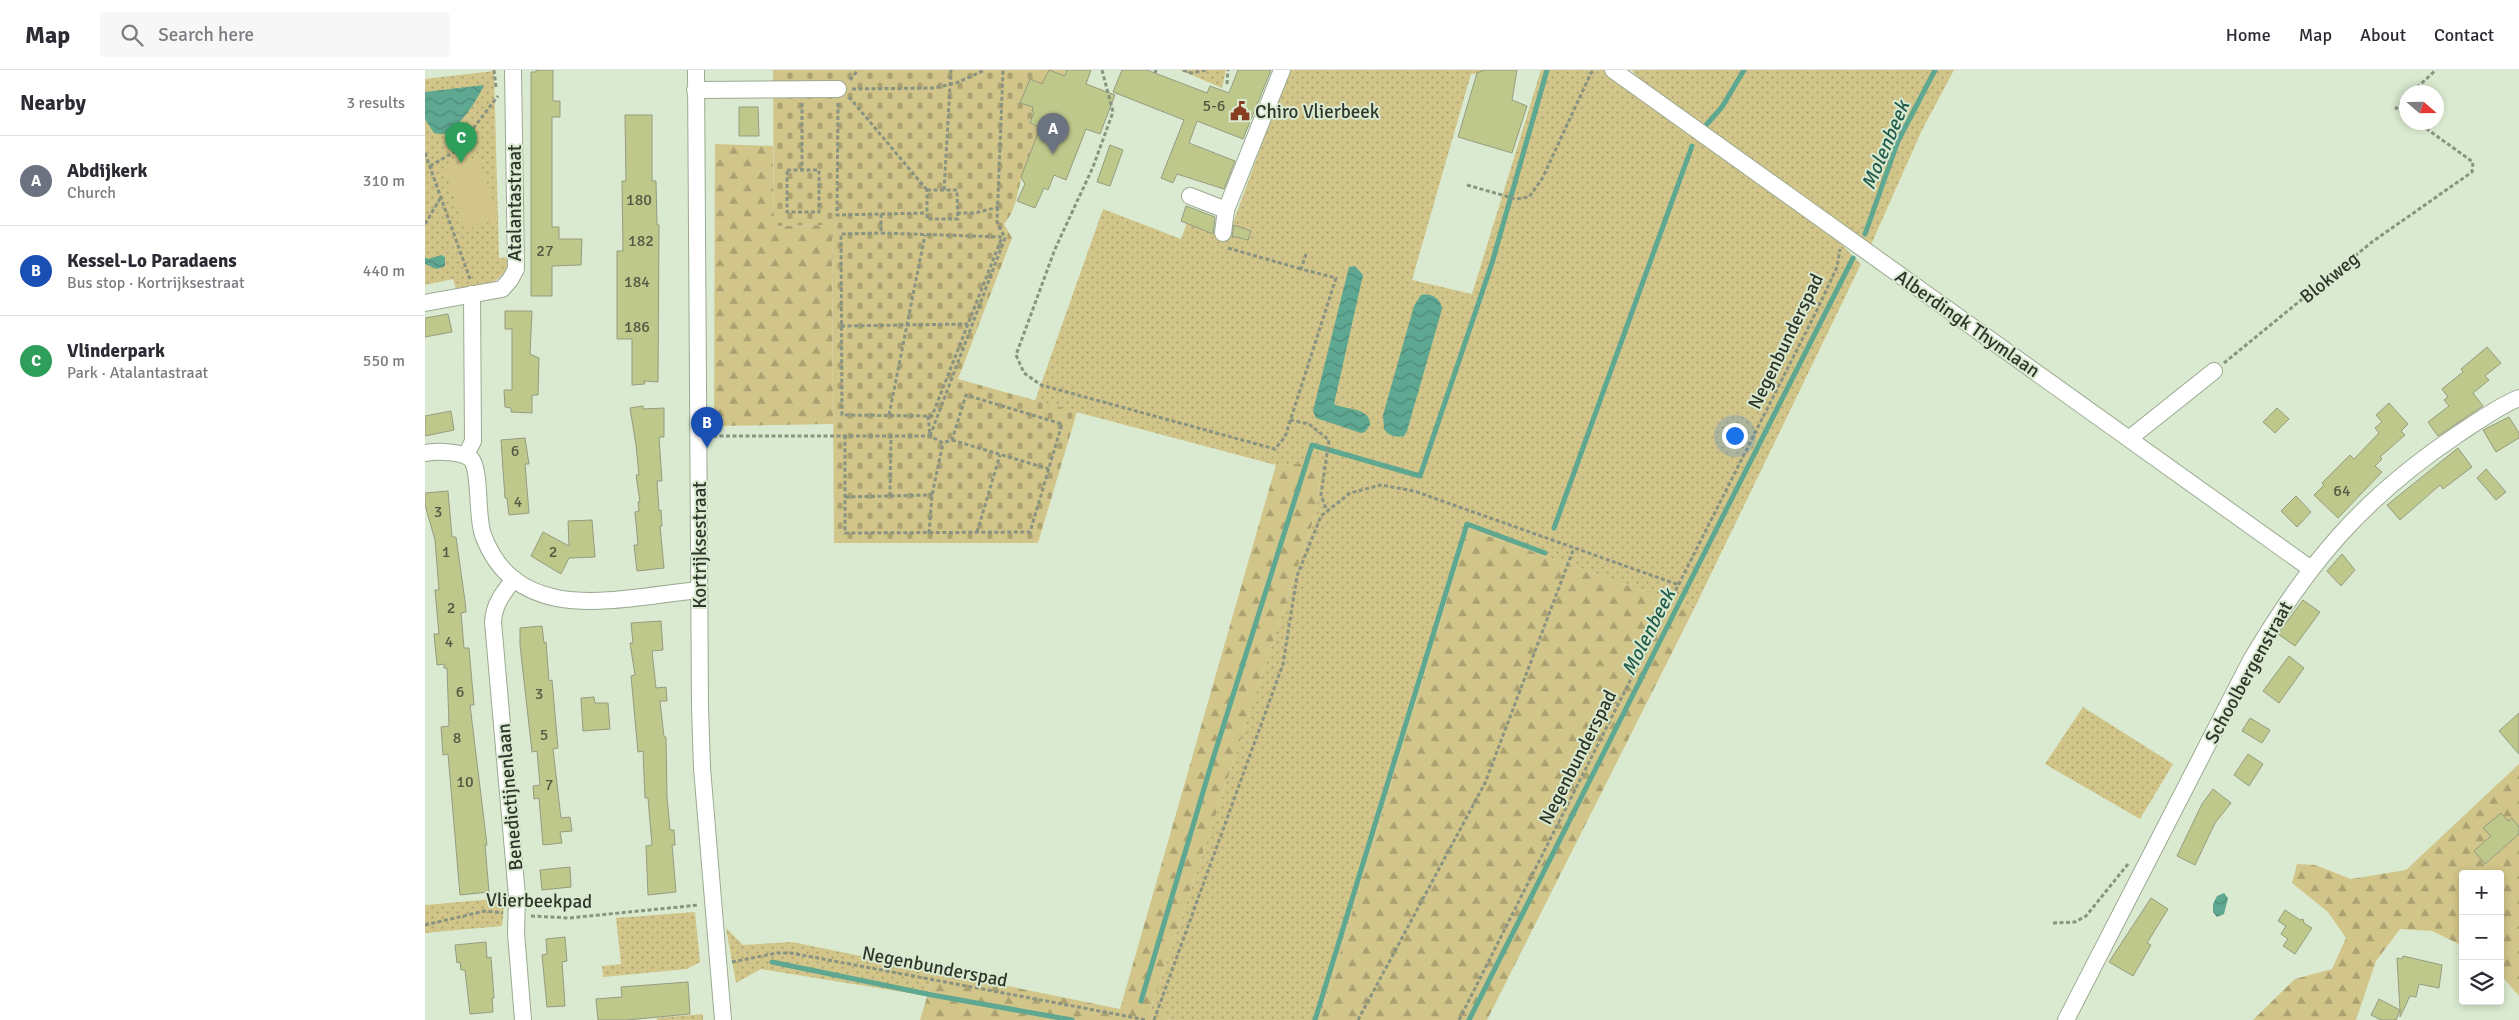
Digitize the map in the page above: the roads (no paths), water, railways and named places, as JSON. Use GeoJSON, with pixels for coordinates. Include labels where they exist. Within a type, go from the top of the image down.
{"type":"FeatureCollection","features":[{"type":"Feature","properties":{"kind":"street","name":"Atalantastraat"},"geometry":{"type":"LineString","coordinates":[[425,303],[501,289],[510,280],[516,269],[513,70]]}},
{"type":"Feature","properties":{"kind":"street","name":"Kortrijksestraat"},"geometry":{"type":"LineString","coordinates":[[695,70],[702,768],[723,1020]]}},
{"type":"Feature","properties":{"kind":"street"},"geometry":{"type":"LineString","coordinates":[[1223,233],[1226,210],[1282,70]]}},
{"type":"Feature","properties":{"kind":"street","name":"Alberdingk Thymlaan"},"geometry":{"type":"LineString","coordinates":[[1618,74],[2311,569]]}},
{"type":"Feature","properties":{"kind":"street"},"geometry":{"type":"LineString","coordinates":[[695,90],[802,90],[843,86]]}},
{"type":"Feature","properties":{"kind":"street"},"geometry":{"type":"LineString","coordinates":[[1190,196],[1226,210]]}},
{"type":"Feature","properties":{"kind":"street"},"geometry":{"type":"LineString","coordinates":[[466,455],[473,441],[472,294]]}},
{"type":"Feature","properties":{"kind":"street"},"geometry":{"type":"LineString","coordinates":[[2129,438],[2214,371]]}},
{"type":"Feature","properties":{"kind":"street","name":"Schoolbergenstraat"},"geometry":{"type":"LineString","coordinates":[[2066,1020],[2251,660],[2281,608],[2331,543],[2362,510],[2397,478],[2478,421],[2519,398]]}},
{"type":"Feature","properties":{"kind":"street"},"geometry":{"type":"LineString","coordinates":[[425,453],[436,451],[466,455],[475,464],[479,520],[485,538],[495,558],[522,586],[565,601],[592,601],[699,590]]}},
{"type":"Feature","properties":{"kind":"street","name":"Benedictijnenlaan"},"geometry":{"type":"LineString","coordinates":[[514,579],[499,598],[493,622],[517,915],[516,933],[523,1020]]}},
{"type":"Feature","properties":{"kind":"water"},"geometry":{"type":"Polygon","coordinates":[[[484,85],[463,119],[452,130],[445,134],[434,133],[425,119],[425,92],[484,85]]]}},
{"type":"Feature","properties":{"kind":"water"},"geometry":{"type":"Polygon","coordinates":[[[441,255],[445,257],[445,266],[437,269],[425,264],[425,257],[428,259],[441,255]]]}},
{"type":"Feature","properties":{"kind":"water"},"geometry":{"type":"Polygon","coordinates":[[[1355,266],[1363,275],[1334,404],[1362,412],[1366,415],[1370,425],[1365,432],[1361,433],[1316,418],[1313,411],[1349,267],[1355,266]]]}},
{"type":"Feature","properties":{"kind":"water"},"geometry":{"type":"Polygon","coordinates":[[[1421,295],[1429,295],[1435,298],[1440,302],[1442,309],[1407,431],[1404,436],[1396,437],[1390,435],[1384,429],[1383,415],[1414,306],[1421,295]]]}},
{"type":"Feature","properties":{"kind":"water"},"geometry":{"type":"Polygon","coordinates":[[[2224,893],[2228,898],[2224,914],[2217,917],[2213,912],[2213,904],[2217,896],[2224,893]]]}},
{"type":"Feature","properties":{"kind":"waterway"},"geometry":{"type":"LineString","coordinates":[[1141,1001],[1211,765],[1312,445],[1420,476],[1492,263],[1547,70]]}},
{"type":"Feature","properties":{"kind":"waterway"},"geometry":{"type":"LineString","coordinates":[[1707,124],[1722,107],[1744,70]]}},
{"type":"Feature","properties":{"kind":"waterway","name":"Molenbeek"},"geometry":{"type":"LineString","coordinates":[[1865,234],[1898,141],[1935,70]]}},
{"type":"Feature","properties":{"kind":"waterway"},"geometry":{"type":"LineString","coordinates":[[1554,528],[1692,146]]}},
{"type":"Feature","properties":{"kind":"waterway","name":"Molenbeek"},"geometry":{"type":"LineString","coordinates":[[1469,1020],[1853,258]]}},
{"type":"Feature","properties":{"kind":"waterway"},"geometry":{"type":"LineString","coordinates":[[1315,1020],[1467,524],[1545,553]]}},
{"type":"Feature","properties":{"kind":"waterway"},"geometry":{"type":"LineString","coordinates":[[772,962],[932,995],[1072,1020]]}},
{"type":"Feature","properties":{"kind":"place","name":"Chiro Vlierbeek"},"geometry":{"type":"Point","coordinates":[1240,111]}},
{"type":"Feature","properties":{"kind":"place","name":"Abdijkerk"},"geometry":{"type":"Point","coordinates":[1053,154]}},
{"type":"Feature","properties":{"kind":"place","name":"Vlinderpark"},"geometry":{"type":"Point","coordinates":[461,163]}},
{"type":"Feature","properties":{"kind":"place","name":"Kessel-Lo Paradaens"},"geometry":{"type":"Point","coordinates":[707,448]}}]}
